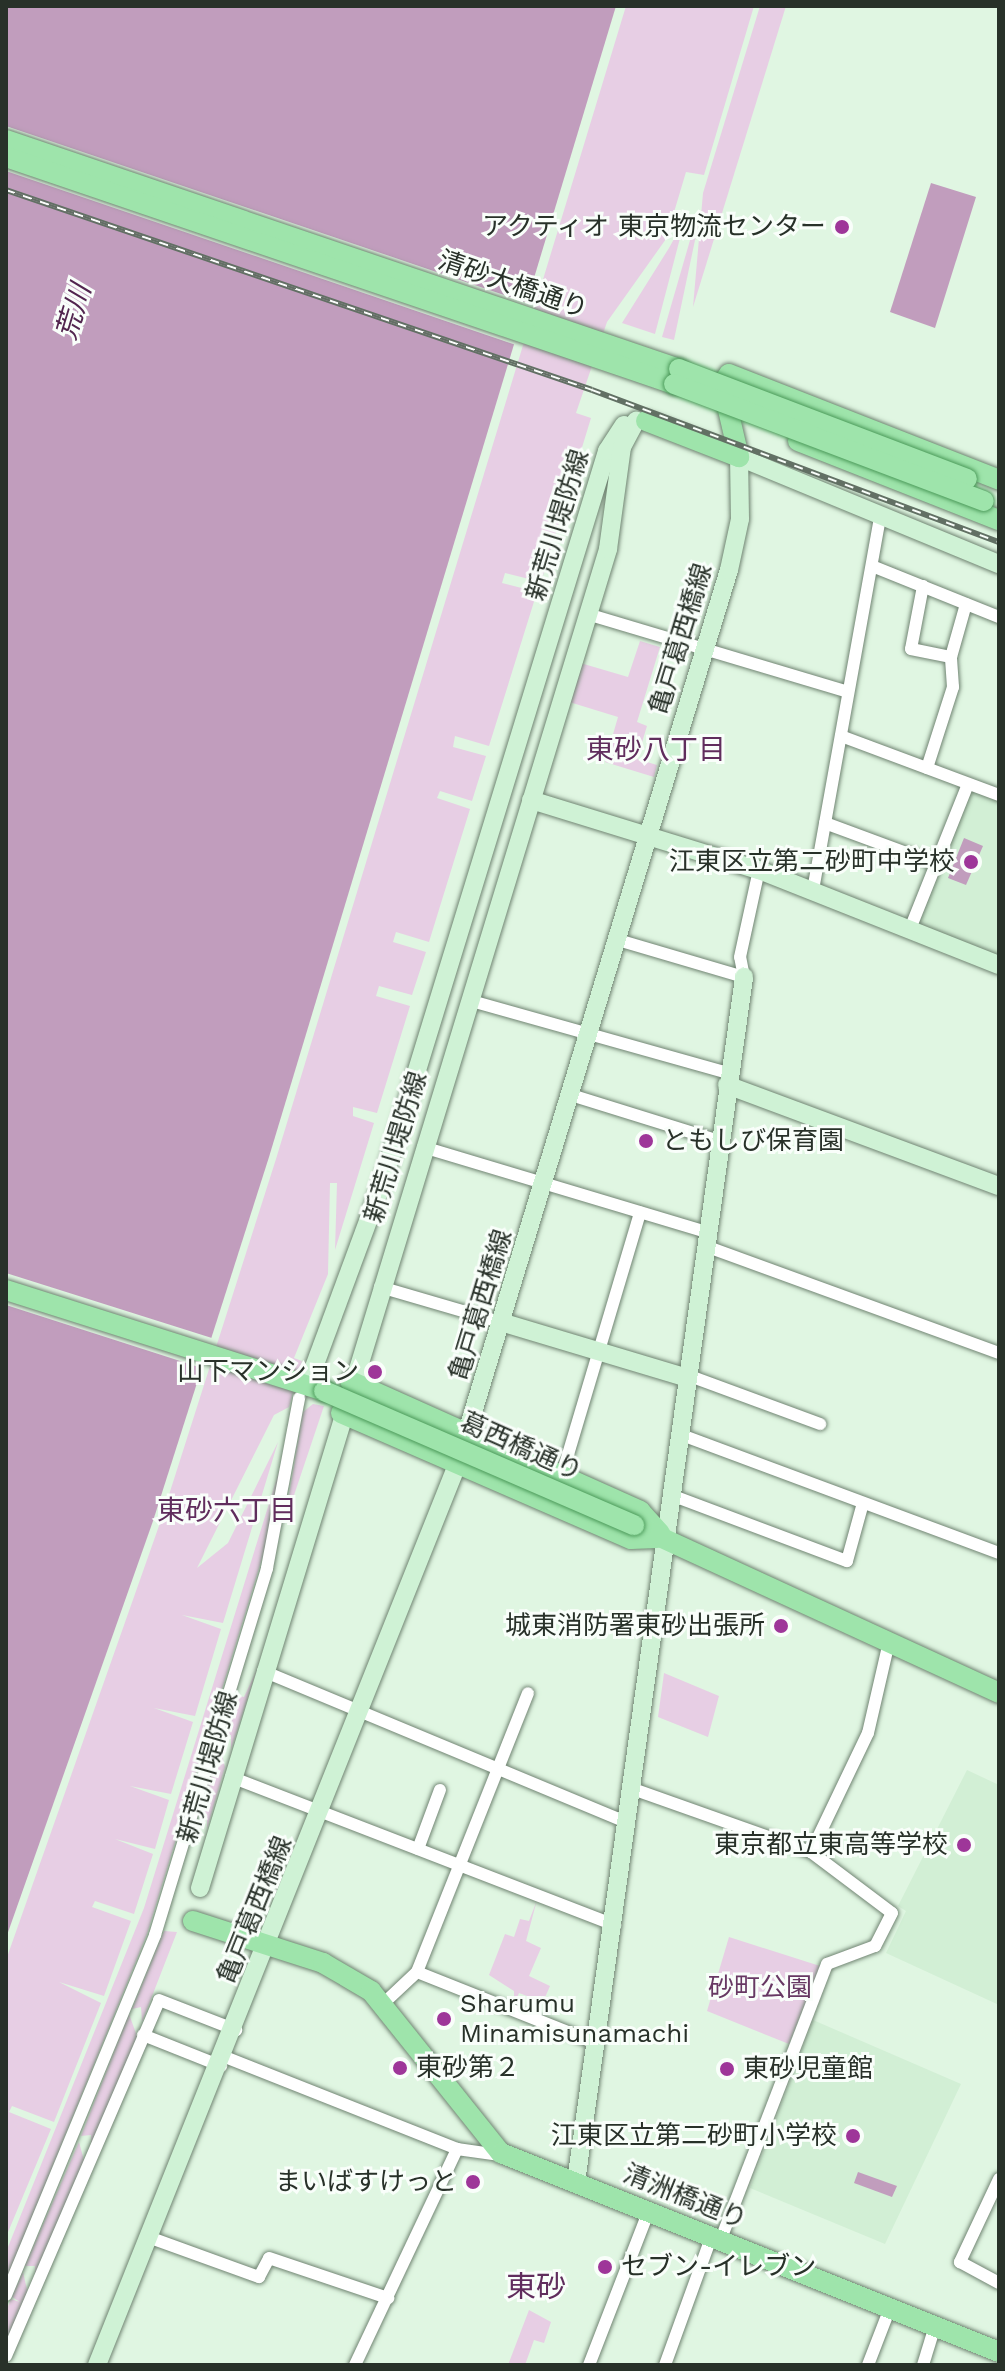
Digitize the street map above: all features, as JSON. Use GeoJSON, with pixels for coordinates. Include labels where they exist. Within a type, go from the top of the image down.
{"type":"FeatureCollection","features":[{"type":"Feature","properties":{"kind":"main road","name":"清砂大橋通り"},"geometry":{"type":"LineString","coordinates":[[6,140],[806,414],[994,494]]}},
{"type":"Feature","properties":{"kind":"main road","name":"清砂大橋通り"},"geometry":{"type":"LineString","coordinates":[[6,157],[994,494]]}},
{"type":"Feature","properties":{"kind":"main road"},"geometry":{"type":"LineString","coordinates":[[739,457],[722,384],[729,374],[994,494]]}},
{"type":"Feature","properties":{"kind":"main road"},"geometry":{"type":"LineString","coordinates":[[727,414],[999,520]]}},
{"type":"Feature","properties":{"kind":"main road"},"geometry":{"type":"LineString","coordinates":[[641,421],[739,457],[880,518],[999,564]]}},
{"type":"Feature","properties":{"kind":"main road","name":"新荒川堤防線"},"geometry":{"type":"LineString","coordinates":[[200,1888],[350,1381],[608,549],[622,447],[641,421]]}},
{"type":"Feature","properties":{"kind":"main road","name":"新荒川堤防線"},"geometry":{"type":"LineString","coordinates":[[306,1389],[395,1145],[607,451],[621,426],[641,421]]}},
{"type":"Feature","properties":{"kind":"main road","name":"亀戸葛西橋線"},"geometry":{"type":"LineString","coordinates":[[97,2365],[236,2030],[468,1434],[706,649],[738,532],[739,457]]}},
{"type":"Feature","properties":{"kind":"main road"},"geometry":{"type":"LineString","coordinates":[[531,800],[759,870],[999,965]]}},
{"type":"Feature","properties":{"kind":"main road"},"geometry":{"type":"LineString","coordinates":[[576,2182],[615,1925],[679,1434],[744,977]]}},
{"type":"Feature","properties":{"kind":"main road"},"geometry":{"type":"LineString","coordinates":[[728,1079],[999,1186]]}},
{"type":"Feature","properties":{"kind":"main road","name":"葛西橋通り"},"geometry":{"type":"LineString","coordinates":[[6,1290],[306,1389],[665,1538],[999,1693]]}},
{"type":"Feature","properties":{"kind":"main road"},"geometry":{"type":"LineString","coordinates":[[504,1323],[687,1376]]}},
{"type":"Feature","properties":{"kind":"main road"},"geometry":{"type":"LineString","coordinates":[[350,1381],[640,1511],[665,1538]]}},
{"type":"Feature","properties":{"kind":"main road"},"geometry":{"type":"LineString","coordinates":[[341,1413],[631,1539],[665,1538]]}},
{"type":"Feature","properties":{"kind":"main road","name":"清洲橋通り"},"geometry":{"type":"LineString","coordinates":[[193,1921],[342,1972],[385,2002],[479,2132],[509,2156],[935,2326],[997,2345]]}},
{"type":"Feature","properties":{"kind":"street"},"geometry":{"type":"LineString","coordinates":[[813,890],[880,518]]}},
{"type":"Feature","properties":{"kind":"street"},"geometry":{"type":"LineString","coordinates":[[872,566],[999,617]]}},
{"type":"Feature","properties":{"kind":"street"},"geometry":{"type":"LineString","coordinates":[[923,586],[911,649],[951,657]]}},
{"type":"Feature","properties":{"kind":"street"},"geometry":{"type":"LineString","coordinates":[[927,768],[953,687],[951,657],[966,604]]}},
{"type":"Feature","properties":{"kind":"street"},"geometry":{"type":"LineString","coordinates":[[587,614],[848,692]]}},
{"type":"Feature","properties":{"kind":"street"},"geometry":{"type":"LineString","coordinates":[[841,736],[999,795]]}},
{"type":"Feature","properties":{"kind":"street"},"geometry":{"type":"LineString","coordinates":[[910,929],[968,784]]}},
{"type":"Feature","properties":{"kind":"street"},"geometry":{"type":"LineString","coordinates":[[825,823],[936,864]]}},
{"type":"Feature","properties":{"kind":"street"},"geometry":{"type":"LineString","coordinates":[[618,940],[744,977],[740,957],[759,870]]}},
{"type":"Feature","properties":{"kind":"street"},"geometry":{"type":"LineString","coordinates":[[468,1000],[590,1034],[728,1079]]}},
{"type":"Feature","properties":{"kind":"street"},"geometry":{"type":"LineString","coordinates":[[571,1095],[719,1141]]}},
{"type":"Feature","properties":{"kind":"street"},"geometry":{"type":"LineString","coordinates":[[423,1147],[640,1213],[999,1353]]}},
{"type":"Feature","properties":{"kind":"street"},"geometry":{"type":"LineString","coordinates":[[561,1478],[640,1213]]}},
{"type":"Feature","properties":{"kind":"street"},"geometry":{"type":"LineString","coordinates":[[380,1287],[504,1323]]}},
{"type":"Feature","properties":{"kind":"street"},"geometry":{"type":"LineString","coordinates":[[687,1376],[820,1424]]}},
{"type":"Feature","properties":{"kind":"street","name":"新荒川堤防線"},"geometry":{"type":"LineString","coordinates":[[6,2295],[155,1935],[267,1568],[306,1389]]}},
{"type":"Feature","properties":{"kind":"street"},"geometry":{"type":"LineString","coordinates":[[679,1434],[999,1553]]}},
{"type":"Feature","properties":{"kind":"street"},"geometry":{"type":"LineString","coordinates":[[671,1495],[847,1561],[863,1503]]}},
{"type":"Feature","properties":{"kind":"street"},"geometry":{"type":"LineString","coordinates":[[811,1852],[868,1733],[889,1642]]}},
{"type":"Feature","properties":{"kind":"street"},"geometry":{"type":"LineString","coordinates":[[263,1671],[628,1823]]}},
{"type":"Feature","properties":{"kind":"street"},"geometry":{"type":"LineString","coordinates":[[385,2002],[417,1972],[528,1693]]}},
{"type":"Feature","properties":{"kind":"street"},"geometry":{"type":"LineString","coordinates":[[231,1777],[615,1925]]}},
{"type":"Feature","properties":{"kind":"street"},"geometry":{"type":"LineString","coordinates":[[633,1789],[811,1852],[892,1913],[875,1946],[827,1964],[665,2365]]}},
{"type":"Feature","properties":{"kind":"street"},"geometry":{"type":"LineString","coordinates":[[418,1849],[440,1790]]}},
{"type":"Feature","properties":{"kind":"street"},"geometry":{"type":"LineString","coordinates":[[417,1972],[598,2044]]}},
{"type":"Feature","properties":{"kind":"street"},"geometry":{"type":"LineString","coordinates":[[6,2356],[159,2000],[236,2030]]}},
{"type":"Feature","properties":{"kind":"street"},"geometry":{"type":"LineString","coordinates":[[143,2035],[223,2061],[457,2149],[509,2156]]}},
{"type":"Feature","properties":{"kind":"street"},"geometry":{"type":"LineString","coordinates":[[355,2365],[457,2149]]}},
{"type":"Feature","properties":{"kind":"street"},"geometry":{"type":"LineString","coordinates":[[999,2179],[960,2262],[999,2283]]}},
{"type":"Feature","properties":{"kind":"street"},"geometry":{"type":"LineString","coordinates":[[589,2365],[649,2210]]}},
{"type":"Feature","properties":{"kind":"street"},"geometry":{"type":"LineString","coordinates":[[151,2238],[259,2277],[269,2258],[388,2298]]}},
{"type":"Feature","properties":{"kind":"street"},"geometry":{"type":"LineString","coordinates":[[868,2365],[890,2308]]}},
{"type":"Feature","properties":{"kind":"street"},"geometry":{"type":"LineString","coordinates":[[923,2365],[935,2326]]}},
{"type":"Feature","properties":{"kind":"shaded area","name":"江東区立第二砂町中学校"},"geometry":{"type":"Polygon","coordinates":[[[972,788],[999,799],[999,958],[918,926],[972,788]]]}},
{"type":"Feature","properties":{"kind":"shaded area","name":"東京都立東高等学校"},"geometry":{"type":"Polygon","coordinates":[[[967,1770],[999,1785],[999,2005],[886,1953],[906,1911],[898,1906],[967,1770]]]}},
{"type":"Feature","properties":{"kind":"shaded area","name":"江東区立第二砂町小学校"},"geometry":{"type":"Polygon","coordinates":[[[813,2020],[961,2084],[885,2244],[750,2188],[813,2020]]]}},
{"type":"Feature","properties":{"kind":"green space"},"geometry":{"type":"Polygon","coordinates":[[[626,6],[754,6],[704,175],[686,172],[666,239],[607,322],[576,413],[591,418],[541,582],[505,573],[502,583],[537,592],[489,746],[455,736],[453,747],[486,756],[472,801],[440,791],[437,798],[470,809],[429,942],[396,932],[393,942],[426,952],[412,995],[379,986],[376,996],[410,1006],[377,1113],[353,1107],[353,1116],[374,1123],[335,1250],[337,1183],[330,1183],[328,1274],[294,1358],[302,1361],[289,1407],[274,1415],[197,1568],[228,1543],[278,1442],[223,1623],[182,1615],[221,1629],[195,1716],[154,1708],[193,1722],[171,1794],[130,1786],[169,1800],[155,1849],[115,1839],[153,1854],[134,1914],[95,1901],[92,1907],[131,1921],[104,1996],[59,1982],[101,2003],[54,2122],[12,2106],[9,2112],[51,2129],[6,2237],[6,1960],[160,1523],[276,1159],[626,6]]]}},
{"type":"Feature","properties":{"kind":"green space"},"geometry":{"type":"Polygon","coordinates":[[[760,6],[786,6],[693,307],[703,193],[760,6]]]}},
{"type":"Feature","properties":{"kind":"green space"},"geometry":{"type":"Polygon","coordinates":[[[685,219],[655,334],[622,323],[669,248],[685,219]]]}},
{"type":"Feature","properties":{"kind":"green space"},"geometry":{"type":"Polygon","coordinates":[[[695,223],[698,226],[674,340],[662,337],[695,223]]]}},
{"type":"Feature","properties":{"kind":"green space"},"geometry":{"type":"Polygon","coordinates":[[[640,641],[660,647],[637,722],[647,726],[637,759],[657,765],[654,777],[605,762],[618,717],[566,701],[577,662],[628,677],[640,641]]]}},
{"type":"Feature","properties":{"kind":"green space"},"geometry":{"type":"Polygon","coordinates":[[[313,1404],[324,1406],[284,1525],[303,1412],[313,1404]]]}},
{"type":"Feature","properties":{"kind":"green space"},"geometry":{"type":"Polygon","coordinates":[[[280,1468],[271,1529],[147,1934],[6,2281],[6,2252],[144,1908],[280,1468]]]}},
{"type":"Feature","properties":{"kind":"green space"},"geometry":{"type":"Polygon","coordinates":[[[257,1669],[231,1750],[231,1735],[221,1737],[234,1695],[244,1697],[257,1669]]]}},
{"type":"Feature","properties":{"kind":"green space"},"geometry":{"type":"Polygon","coordinates":[[[664,1673],[719,1696],[708,1737],[658,1717],[664,1673]]]}},
{"type":"Feature","properties":{"kind":"green space"},"geometry":{"type":"Polygon","coordinates":[[[219,1743],[225,1767],[207,1829],[207,1814],[198,1815],[203,1798],[213,1799],[204,1795],[212,1765],[221,1767],[213,1764],[219,1743]]]}},
{"type":"Feature","properties":{"kind":"green space"},"geometry":{"type":"Polygon","coordinates":[[[537,1900],[526,1941],[541,1948],[529,1976],[550,1986],[543,2002],[519,1993],[514,2005],[514,1991],[489,1975],[505,1934],[514,1937],[520,1919],[529,1921],[537,1900]]]}},
{"type":"Feature","properties":{"kind":"green space"},"geometry":{"type":"Polygon","coordinates":[[[164,1931],[177,1932],[142,2022],[141,2007],[132,2009],[164,1931]]]}},
{"type":"Feature","properties":{"kind":"green space","name":"砂町公園"},"geometry":{"type":"Polygon","coordinates":[[[729,1937],[820,1966],[789,2044],[707,2011],[729,1937]]]}},
{"type":"Feature","properties":{"kind":"green space"},"geometry":{"type":"Polygon","coordinates":[[[129,2014],[137,2036],[91,2149],[91,2135],[81,2136],[129,2014]]]}},
{"type":"Feature","properties":{"kind":"green space"},"geometry":{"type":"Polygon","coordinates":[[[79,2142],[85,2164],[35,2279],[35,2266],[25,2266],[79,2142]]]}},
{"type":"Feature","properties":{"kind":"green space"},"geometry":{"type":"Polygon","coordinates":[[[23,2272],[28,2294],[6,2343],[6,2311],[11,2299],[20,2302],[12,2297],[23,2272]]]}},
{"type":"Feature","properties":{"kind":"green space"},"geometry":{"type":"Polygon","coordinates":[[[529,2310],[551,2322],[544,2343],[534,2340],[525,2365],[508,2365],[529,2310]]]}},
{"type":"Feature","properties":{"kind":"water","name":"荒川"},"geometry":{"type":"Polygon","coordinates":[[[6,6],[616,6],[269,1157],[153,1521],[6,1938],[6,6]]]}},
{"type":"Feature","properties":{"kind":"water"},"geometry":{"type":"Polygon","coordinates":[[[931,183],[976,197],[935,328],[890,312],[931,183]]]}},
{"type":"Feature","properties":{"kind":"water"},"geometry":{"type":"Polygon","coordinates":[[[964,838],[983,846],[966,885],[948,878],[964,838]]]}},
{"type":"Feature","properties":{"kind":"water"},"geometry":{"type":"Polygon","coordinates":[[[858,2172],[897,2186],[892,2197],[854,2183],[858,2172]]]}},
{"type":"Feature","properties":{"kind":"pier"},"geometry":{"type":"Polygon","coordinates":[[[6,126],[531,304],[519,346],[6,171],[6,126]]]}},
{"type":"Feature","properties":{"kind":"pier"},"geometry":{"type":"Polygon","coordinates":[[[6,1273],[215,1339],[205,1369],[6,1305],[6,1273]]]}},
{"type":"Feature","properties":{"kind":"railway"},"geometry":{"type":"LineString","coordinates":[[6,190],[592,390],[999,542]]}},
{"type":"Feature","properties":{"kind":"place","name":"アクティオ 東京物流センター"},"geometry":{"type":"Point","coordinates":[842,227]}},
{"type":"Feature","properties":{"kind":"place","name":"江東区立第二砂町中学校"},"geometry":{"type":"Point","coordinates":[971,862]}},
{"type":"Feature","properties":{"kind":"place","name":"ともしび保育園"},"geometry":{"type":"Point","coordinates":[646,1141]}},
{"type":"Feature","properties":{"kind":"place","name":"山下マンション"},"geometry":{"type":"Point","coordinates":[375,1372]}},
{"type":"Feature","properties":{"kind":"place","name":"城東消防署東砂出張所"},"geometry":{"type":"Point","coordinates":[781,1626]}},
{"type":"Feature","properties":{"kind":"place","name":"東京都立東高等学校"},"geometry":{"type":"Point","coordinates":[964,1845]}},
{"type":"Feature","properties":{"kind":"place","name":"Sharumu Minamisunamachi"},"geometry":{"type":"Point","coordinates":[444,2019]}},
{"type":"Feature","properties":{"kind":"place","name":"東砂第２"},"geometry":{"type":"Point","coordinates":[400,2068]}},
{"type":"Feature","properties":{"kind":"place","name":"東砂児童館"},"geometry":{"type":"Point","coordinates":[727,2069]}},
{"type":"Feature","properties":{"kind":"place","name":"江東区立第二砂町小学校"},"geometry":{"type":"Point","coordinates":[853,2136]}},
{"type":"Feature","properties":{"kind":"place","name":"まいばすけっと"},"geometry":{"type":"Point","coordinates":[473,2182]}},
{"type":"Feature","properties":{"kind":"place","name":"セブン-イレブン"},"geometry":{"type":"Point","coordinates":[605,2267]}},
{"type":"Feature","properties":{"kind":"district","name":"東砂八丁目"},"geometry":{"type":"Point","coordinates":[656,750]}},
{"type":"Feature","properties":{"kind":"district","name":"東砂六丁目"},"geometry":{"type":"Point","coordinates":[227,1511]}},
{"type":"Feature","properties":{"kind":"district","name":"東砂"},"geometry":{"type":"Point","coordinates":[536,2287]}}]}
